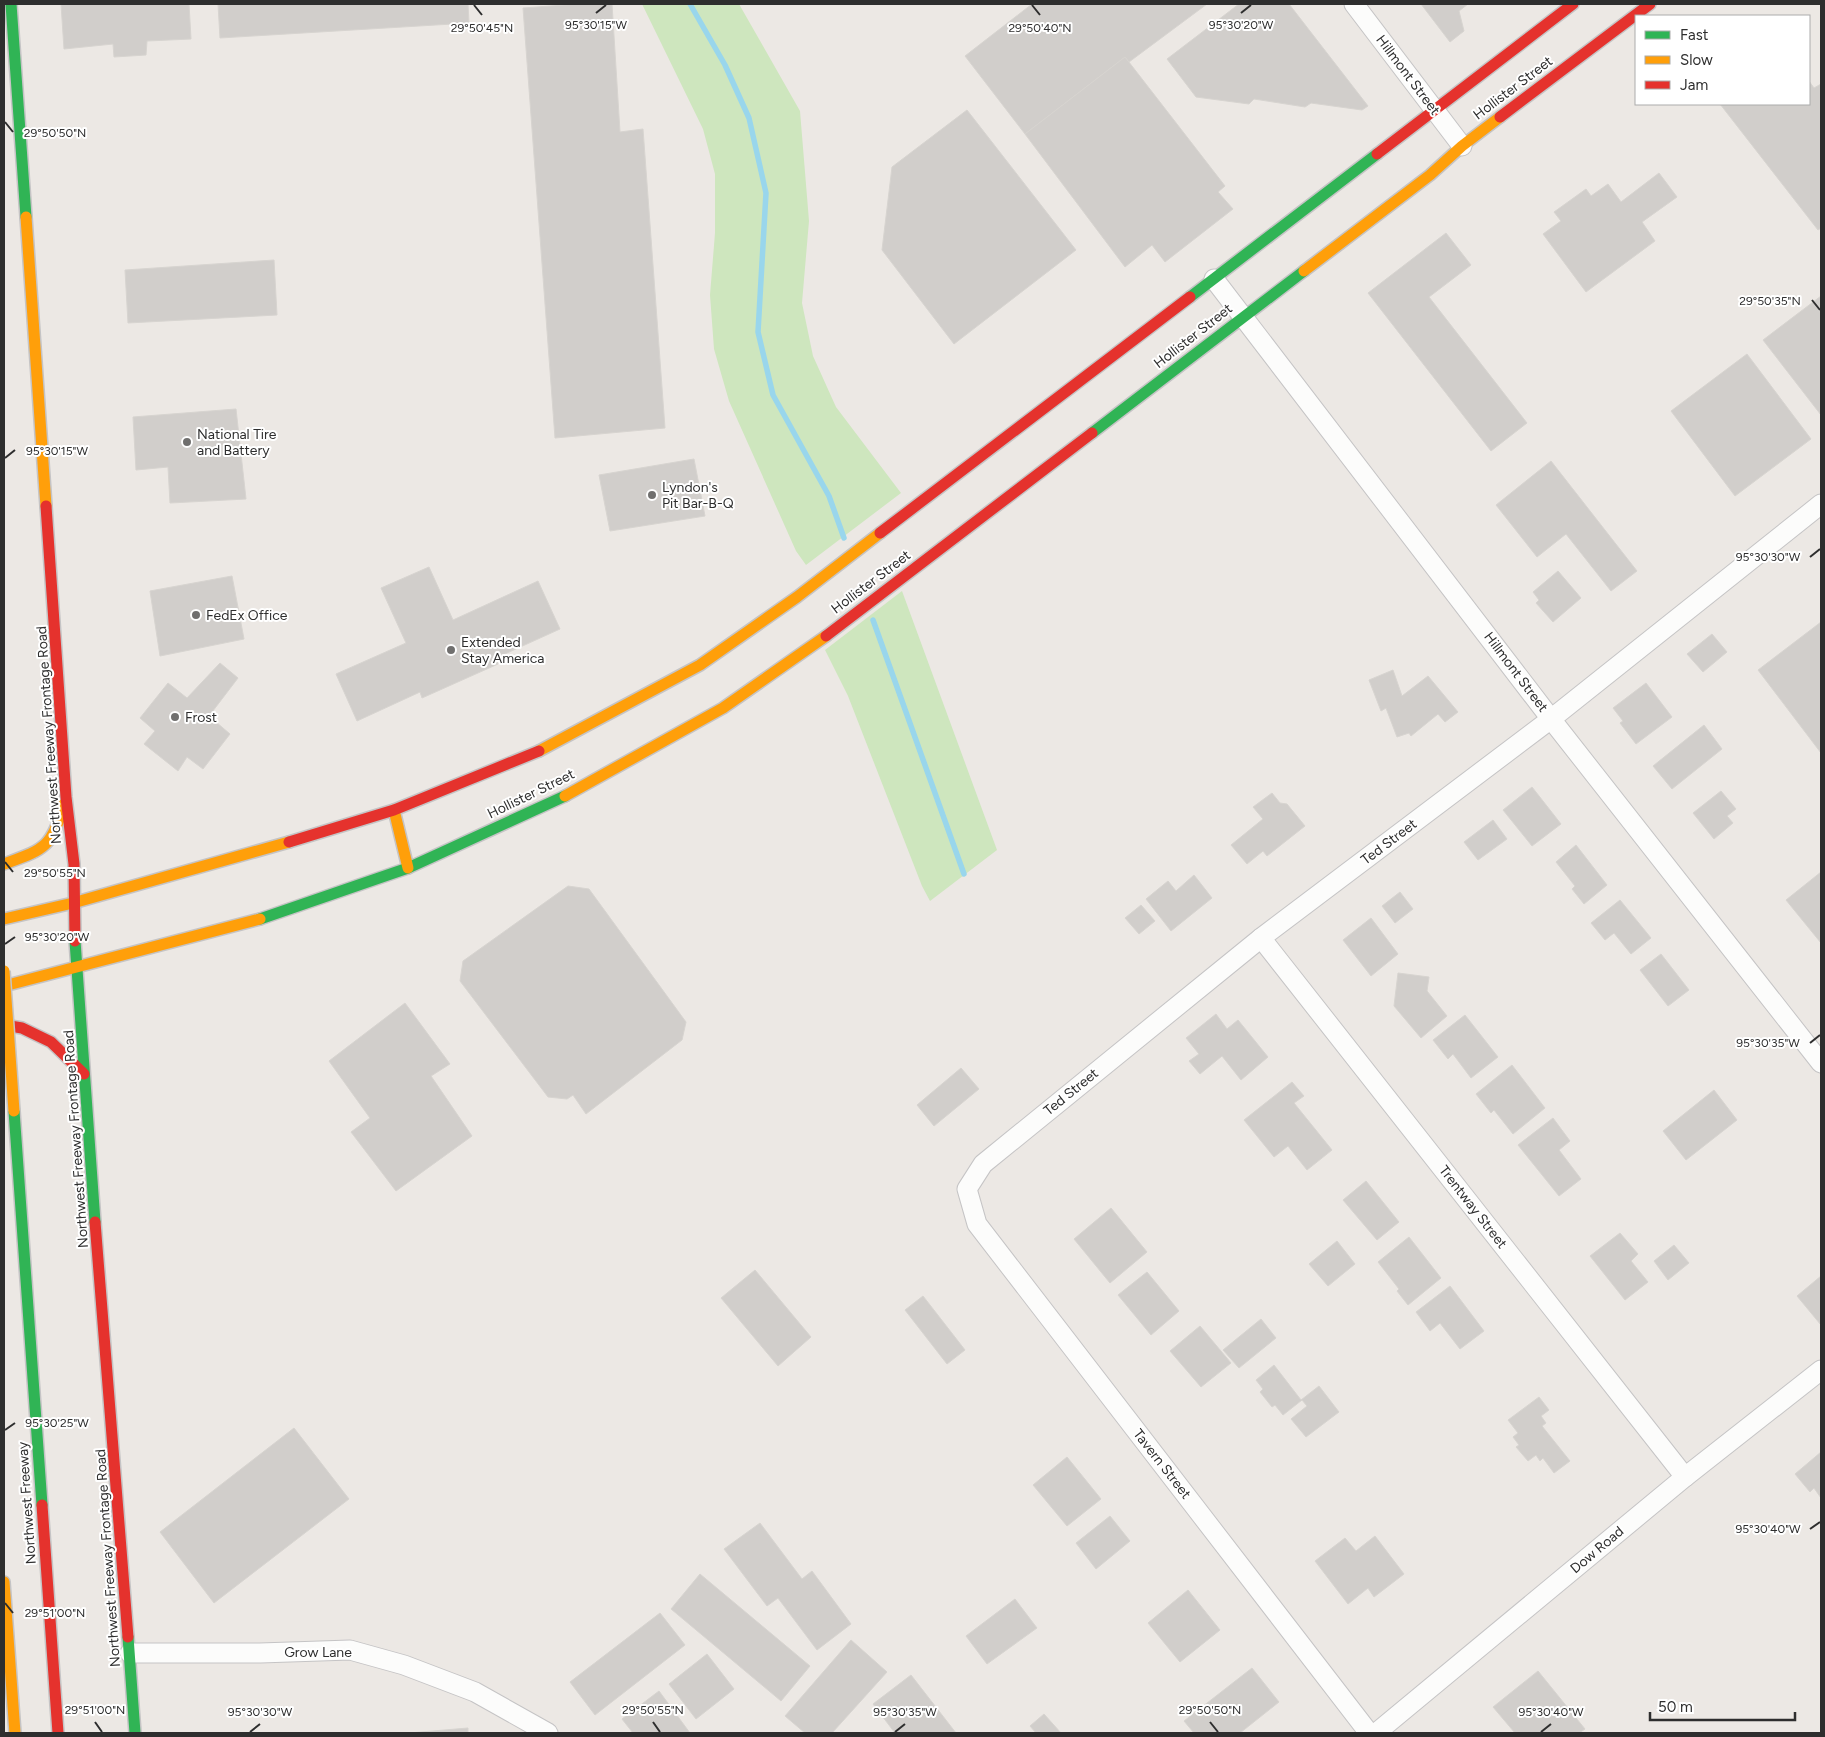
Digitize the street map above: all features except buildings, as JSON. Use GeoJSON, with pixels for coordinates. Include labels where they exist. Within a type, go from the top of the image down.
{"type":"FeatureCollection","features":[{"type":"Feature","properties":{"kind":"main road","name":"Northwest Freeway Frontage Road"},"geometry":{"type":"LineString","coordinates":[[11,4],[66,797],[74,864],[74,903],[84,1074],[135,1733]]}},
{"type":"Feature","properties":{"kind":"main road"},"geometry":{"type":"LineString","coordinates":[[4,919],[74,903],[301,839],[394,810],[552,746],[700,665],[784,607],[1574,4]]}},
{"type":"Feature","properties":{"kind":"main road","name":"Hollister Street"},"geometry":{"type":"LineString","coordinates":[[1635,15],[1650,4]]}},
{"type":"Feature","properties":{"kind":"main road","name":"Hollister Street"},"geometry":{"type":"LineString","coordinates":[[4,986],[255,921],[408,868],[554,802],[723,708],[809,649],[1430,174],[1462,146],[1635,15]]}},
{"type":"Feature","properties":{"kind":"main road"},"geometry":{"type":"LineString","coordinates":[[4,864],[42,850],[55,837],[66,797]]}},
{"type":"Feature","properties":{"kind":"main road"},"geometry":{"type":"LineString","coordinates":[[394,810],[408,868]]}},
{"type":"Feature","properties":{"kind":"main road","name":"Northwest Freeway"},"geometry":{"type":"LineString","coordinates":[[4,971],[58,1733]]}},
{"type":"Feature","properties":{"kind":"main road"},"geometry":{"type":"LineString","coordinates":[[4,1025],[8,1024],[36,1032],[56,1044],[84,1074]]}},
{"type":"Feature","properties":{"kind":"main road"},"geometry":{"type":"LineString","coordinates":[[4,1582],[15,1733]]}},
{"type":"Feature","properties":{"kind":"street","name":"Hillmont Street"},"geometry":{"type":"LineString","coordinates":[[1354,4],[1462,146]]}},
{"type":"Feature","properties":{"kind":"street","name":"Hillmont Street"},"geometry":{"type":"LineString","coordinates":[[1214,279],[1552,720],[1821,1063]]}},
{"type":"Feature","properties":{"kind":"street","name":"Ted Street"},"geometry":{"type":"LineString","coordinates":[[968,1189],[983,1164],[1260,938],[1552,720],[1821,504]]}},
{"type":"Feature","properties":{"kind":"street","name":"Trentway Street"},"geometry":{"type":"LineString","coordinates":[[1260,938],[1685,1476]]}},
{"type":"Feature","properties":{"kind":"street","name":"Tavern Street"},"geometry":{"type":"LineString","coordinates":[[968,1189],[977,1224],[1369,1733]]}},
{"type":"Feature","properties":{"kind":"street","name":"Dow Road"},"geometry":{"type":"LineString","coordinates":[[1376,1733],[1685,1476],[1821,1370]]}},
{"type":"Feature","properties":{"kind":"street","name":"Grow Lane"},"geometry":{"type":"LineString","coordinates":[[130,1652],[260,1653],[350,1650],[404,1665],[475,1692],[548,1733]]}},
{"type":"Feature","properties":{"kind":"green space"},"geometry":{"type":"Polygon","coordinates":[[[642,4],[739,4],[800,111],[809,221],[802,303],[813,356],[836,407],[901,493],[806,565],[796,551],[729,401],[714,349],[710,295],[715,233],[715,174],[703,129],[642,4]]]}},
{"type":"Feature","properties":{"kind":"green space"},"geometry":{"type":"Polygon","coordinates":[[[902,591],[997,850],[930,901],[922,886],[848,696],[825,650],[902,591]]]}},
{"type":"Feature","properties":{"kind":"waterway"},"geometry":{"type":"LineString","coordinates":[[690,4],[725,65],[749,118],[766,193],[758,332],[773,395],[829,496],[844,538]]}},
{"type":"Feature","properties":{"kind":"waterway"},"geometry":{"type":"LineString","coordinates":[[873,620],[964,874]]}},
{"type":"Feature","properties":{"kind":"traffic: fast"},"geometry":{"type":"LineString","coordinates":[[11,4],[26,217]]}},
{"type":"Feature","properties":{"kind":"traffic: fast"},"geometry":{"type":"LineString","coordinates":[[1190,297],[1377,154]]}},
{"type":"Feature","properties":{"kind":"traffic: fast"},"geometry":{"type":"LineString","coordinates":[[1092,433],[1304,271]]}},
{"type":"Feature","properties":{"kind":"traffic: fast"},"geometry":{"type":"LineString","coordinates":[[260,919],[408,868],[565,796]]}},
{"type":"Feature","properties":{"kind":"traffic: fast"},"geometry":{"type":"LineString","coordinates":[[75,941],[95,1222]]}},
{"type":"Feature","properties":{"kind":"traffic: fast"},"geometry":{"type":"LineString","coordinates":[[14,1111],[42,1505]]}},
{"type":"Feature","properties":{"kind":"traffic: fast"},"geometry":{"type":"LineString","coordinates":[[128,1637],[135,1733]]}},
{"type":"Feature","properties":{"kind":"traffic: slow"},"geometry":{"type":"LineString","coordinates":[[1304,271],[1430,175],[1462,146],[1500,117]]}},
{"type":"Feature","properties":{"kind":"traffic: slow"},"geometry":{"type":"LineString","coordinates":[[26,217],[46,506]]}},
{"type":"Feature","properties":{"kind":"traffic: slow"},"geometry":{"type":"LineString","coordinates":[[539,751],[700,665],[797,597],[880,533]]}},
{"type":"Feature","properties":{"kind":"traffic: slow"},"geometry":{"type":"LineString","coordinates":[[565,796],[723,708],[826,636]]}},
{"type":"Feature","properties":{"kind":"traffic: slow"},"geometry":{"type":"LineString","coordinates":[[4,864],[38,850],[44,845],[55,830],[64,804]]}},
{"type":"Feature","properties":{"kind":"traffic: slow"},"geometry":{"type":"LineString","coordinates":[[394,810],[408,868]]}},
{"type":"Feature","properties":{"kind":"traffic: slow"},"geometry":{"type":"LineString","coordinates":[[4,919],[73,903],[289,842]]}},
{"type":"Feature","properties":{"kind":"traffic: slow"},"geometry":{"type":"LineString","coordinates":[[4,986],[260,919]]}},
{"type":"Feature","properties":{"kind":"traffic: slow"},"geometry":{"type":"LineString","coordinates":[[4,971],[14,1111]]}},
{"type":"Feature","properties":{"kind":"traffic: slow"},"geometry":{"type":"LineString","coordinates":[[4,1582],[15,1733]]}},
{"type":"Feature","properties":{"kind":"traffic: jam"},"geometry":{"type":"LineString","coordinates":[[1377,154],[1573,4]]}},
{"type":"Feature","properties":{"kind":"traffic: jam"},"geometry":{"type":"LineString","coordinates":[[1635,15],[1650,4]]}},
{"type":"Feature","properties":{"kind":"traffic: jam"},"geometry":{"type":"LineString","coordinates":[[1500,117],[1635,15]]}},
{"type":"Feature","properties":{"kind":"traffic: jam"},"geometry":{"type":"LineString","coordinates":[[880,533],[1190,297]]}},
{"type":"Feature","properties":{"kind":"traffic: jam"},"geometry":{"type":"LineString","coordinates":[[826,636],[1092,433]]}},
{"type":"Feature","properties":{"kind":"traffic: jam"},"geometry":{"type":"LineString","coordinates":[[46,506],[66,797],[74,864],[75,941]]}},
{"type":"Feature","properties":{"kind":"traffic: jam"},"geometry":{"type":"LineString","coordinates":[[289,842],[394,810],[539,751]]}},
{"type":"Feature","properties":{"kind":"traffic: jam"},"geometry":{"type":"LineString","coordinates":[[4,1025],[22,1028],[51,1042],[84,1074]]}},
{"type":"Feature","properties":{"kind":"traffic: jam"},"geometry":{"type":"LineString","coordinates":[[95,1222],[128,1637]]}},
{"type":"Feature","properties":{"kind":"traffic: jam"},"geometry":{"type":"LineString","coordinates":[[42,1505],[58,1733]]}},
{"type":"Feature","properties":{"kind":"place","name":"National Tire and Battery"},"geometry":{"type":"Point","coordinates":[187,442]}},
{"type":"Feature","properties":{"kind":"place","name":"Lyndon's Pit Bar-B-Q"},"geometry":{"type":"Point","coordinates":[652,495]}},
{"type":"Feature","properties":{"kind":"place","name":"FedEx Office"},"geometry":{"type":"Point","coordinates":[196,615]}},
{"type":"Feature","properties":{"kind":"place","name":"Extended Stay America"},"geometry":{"type":"Point","coordinates":[451,650]}},
{"type":"Feature","properties":{"kind":"place","name":"Frost"},"geometry":{"type":"Point","coordinates":[175,717]}}]}
